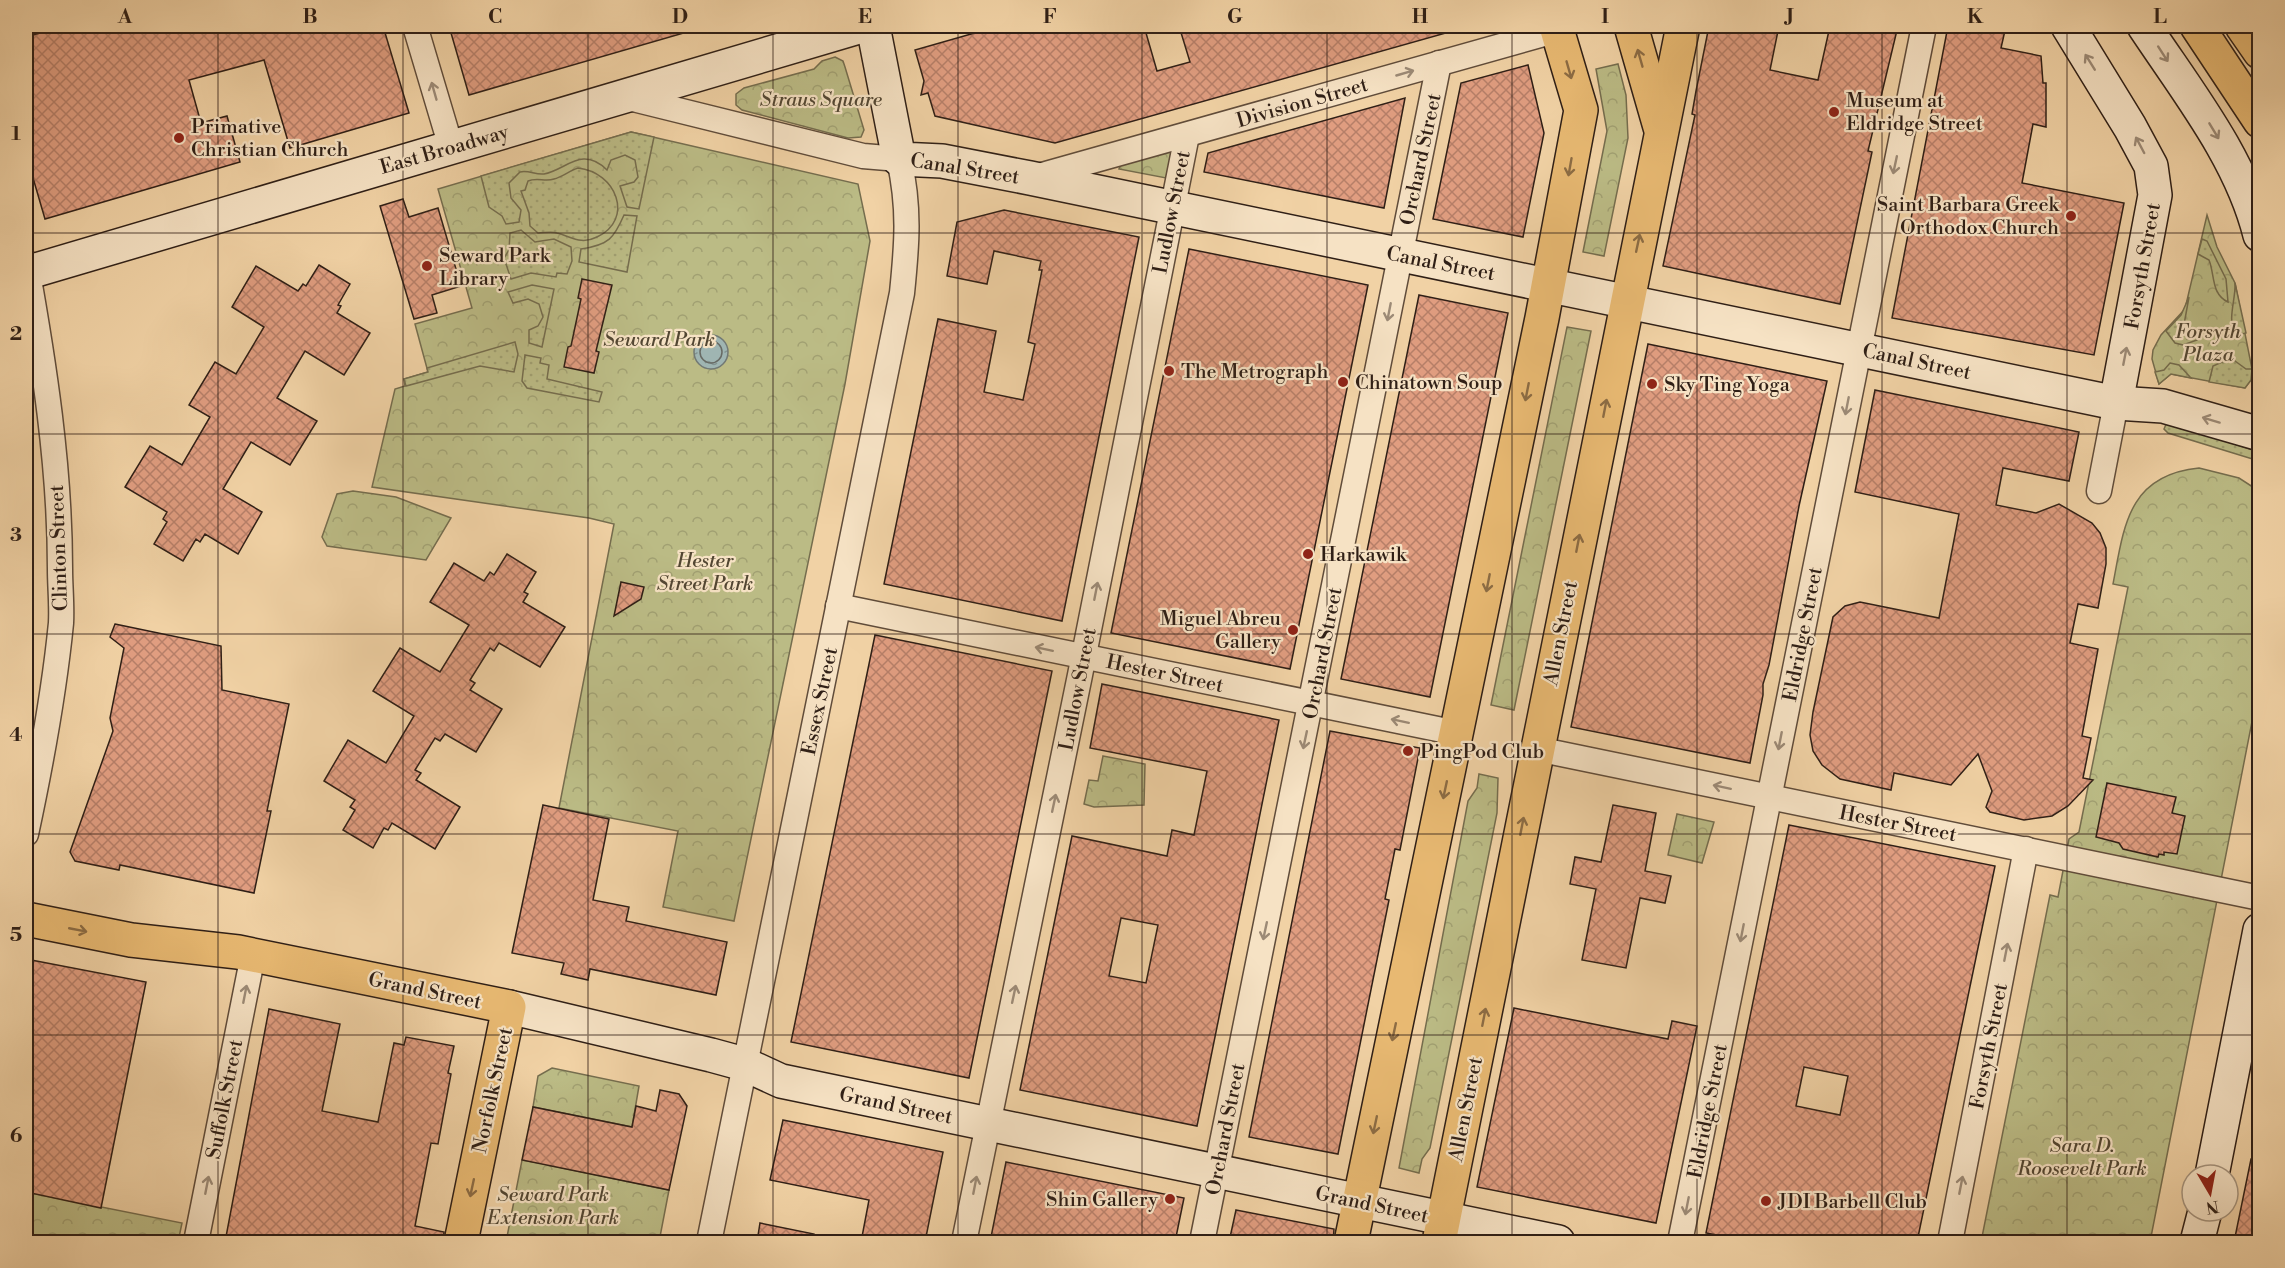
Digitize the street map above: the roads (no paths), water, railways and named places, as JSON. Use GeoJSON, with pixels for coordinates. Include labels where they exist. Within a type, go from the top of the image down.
{"type":"FeatureCollection","features":[{"type":"Feature","properties":{"kind":"main road","name":"East Broadway"},"geometry":{"type":"LineString","coordinates":[[26,269],[862,26]]}},
{"type":"Feature","properties":{"kind":"main road"},"geometry":{"type":"LineString","coordinates":[[873,26],[900,159]]}},
{"type":"Feature","properties":{"kind":"main road","name":"Allen Street"},"geometry":{"type":"LineString","coordinates":[[1441,1231],[1661,132],[1630,26]]}},
{"type":"Feature","properties":{"kind":"main road"},"geometry":{"type":"LineString","coordinates":[[1661,132],[1683,26]]}},
{"type":"Feature","properties":{"kind":"main road","name":"Forsyth Street"},"geometry":{"type":"LineString","coordinates":[[2068,26],[2130,127],[2151,166],[2155,195],[2116,403]]}},
{"type":"Feature","properties":{"kind":"main road"},"geometry":{"type":"LineString","coordinates":[[2145,26],[2231,163],[2259,235]]}},
{"type":"Feature","properties":{"kind":"main road"},"geometry":{"type":"LineString","coordinates":[[2197,26],[2259,121]]}},
{"type":"Feature","properties":{"kind":"main road"},"geometry":{"type":"LineString","coordinates":[[1351,1242],[1457,733],[1581,110],[1562,27]]}},
{"type":"Feature","properties":{"kind":"main road","name":"Canal Street"},"geometry":{"type":"LineString","coordinates":[[900,159],[942,161],[1030,178],[2116,403],[2163,406],[2259,435]]}},
{"type":"Feature","properties":{"kind":"main road","name":"Grand Street"},"geometry":{"type":"LineString","coordinates":[[26,897],[136,920],[245,953]]}},
{"type":"Feature","properties":{"kind":"main road","name":"Grand Street"},"geometry":{"type":"LineString","coordinates":[[26,919],[131,940],[245,953],[509,1007],[744,1064],[781,1081],[1359,1201],[1441,1231],[1558,1242]]}},
{"type":"Feature","properties":{"kind":"main road"},"geometry":{"type":"LineString","coordinates":[[2214,1163],[2259,930]]}},
{"type":"Feature","properties":{"kind":"main road","name":"Norfolk Street"},"geometry":{"type":"LineString","coordinates":[[461,1242],[509,1007]]}},
{"type":"Feature","properties":{"kind":"main road"},"geometry":{"type":"LineString","coordinates":[[2197,1242],[2202,1223]]}},
{"type":"Feature","properties":{"kind":"street"},"geometry":{"type":"LineString","coordinates":[[415,26],[451,147]]}},
{"type":"Feature","properties":{"kind":"street","name":"Eldridge Street"},"geometry":{"type":"LineString","coordinates":[[1680,1242],[1924,26]]}},
{"type":"Feature","properties":{"kind":"street","name":"Division Street"},"geometry":{"type":"LineString","coordinates":[[1030,178],[1562,27]]}},
{"type":"Feature","properties":{"kind":"street","name":"Orchard Street"},"geometry":{"type":"LineString","coordinates":[[1202,1242],[1312,704],[1439,63]]}},
{"type":"Feature","properties":{"kind":"street","name":"Canal Street"},"geometry":{"type":"LineString","coordinates":[[622,96],[863,156],[900,159]]}},
{"type":"Feature","properties":{"kind":"street","name":"Ludlow Street"},"geometry":{"type":"LineString","coordinates":[[964,1242],[1084,657],[1187,135]]}},
{"type":"Feature","properties":{"kind":"street","name":"Essex Street"},"geometry":{"type":"LineString","coordinates":[[709,1242],[902,293],[909,223],[900,159]]}},
{"type":"Feature","properties":{"kind":"street","name":"Clinton Street"},"geometry":{"type":"LineString","coordinates":[[26,269],[55,467],[61,535],[61,621],[51,699],[26,834]]}},
{"type":"Feature","properties":{"kind":"street","name":"Forsyth Street"},"geometry":{"type":"LineString","coordinates":[[2098,491],[2116,403]]}},
{"type":"Feature","properties":{"kind":"street","name":"Hester Street"},"geometry":{"type":"LineString","coordinates":[[838,606],[1457,733]]}},
{"type":"Feature","properties":{"kind":"street","name":"Hester Street"},"geometry":{"type":"LineString","coordinates":[[1537,749],[2259,898]]}},
{"type":"Feature","properties":{"kind":"street","name":"Forsyth Street"},"geometry":{"type":"LineString","coordinates":[[1950,1242],[2026,849]]}},
{"type":"Feature","properties":{"kind":"street","name":"Suffolk Street"},"geometry":{"type":"LineString","coordinates":[[195,1242],[245,953]]}},
{"type":"Feature","properties":{"kind":"water"},"geometry":{"type":"Polygon","coordinates":[[[711,335],[723,340],[728,352],[723,364],[711,369],[699,364],[694,352],[699,340],[711,335]]]}},
{"type":"Feature","properties":{"kind":"place","name":"Museum at Eldridge Street"},"geometry":{"type":"Point","coordinates":[1834,112]}},
{"type":"Feature","properties":{"kind":"place","name":"Primative Christian Church"},"geometry":{"type":"Point","coordinates":[179,138]}},
{"type":"Feature","properties":{"kind":"place","name":"Saint Barbara Greek Orthodox Church"},"geometry":{"type":"Point","coordinates":[2071,216]}},
{"type":"Feature","properties":{"kind":"place","name":"Seward Park Library"},"geometry":{"type":"Point","coordinates":[427,266]}},
{"type":"Feature","properties":{"kind":"place","name":"The Metrograph"},"geometry":{"type":"Point","coordinates":[1169,371]}},
{"type":"Feature","properties":{"kind":"place","name":"Chinatown Soup"},"geometry":{"type":"Point","coordinates":[1343,382]}},
{"type":"Feature","properties":{"kind":"place","name":"Sky Ting Yoga"},"geometry":{"type":"Point","coordinates":[1652,384]}},
{"type":"Feature","properties":{"kind":"place","name":"Harkawik"},"geometry":{"type":"Point","coordinates":[1308,554]}},
{"type":"Feature","properties":{"kind":"place","name":"Miguel Abreu Gallery"},"geometry":{"type":"Point","coordinates":[1293,630]}},
{"type":"Feature","properties":{"kind":"place","name":"PingPod Club"},"geometry":{"type":"Point","coordinates":[1408,751]}},
{"type":"Feature","properties":{"kind":"place","name":"Shin Gallery"},"geometry":{"type":"Point","coordinates":[1170,1199]}},
{"type":"Feature","properties":{"kind":"place","name":"JDI Barbell Club"},"geometry":{"type":"Point","coordinates":[1766,1201]}},
{"type":"Feature","properties":{"kind":"park label","name":"Straus Square"},"geometry":{"type":"Point","coordinates":[821,99]}},
{"type":"Feature","properties":{"kind":"park label","name":"Seward Park"},"geometry":{"type":"Point","coordinates":[659,339]}},
{"type":"Feature","properties":{"kind":"park label","name":"Forsyth Plaza"},"geometry":{"type":"Point","coordinates":[2208,342]}},
{"type":"Feature","properties":{"kind":"park label","name":"Hester Street Park"},"geometry":{"type":"Point","coordinates":[705,572]}},
{"type":"Feature","properties":{"kind":"park label","name":"Sara D. Roosevelt Park"},"geometry":{"type":"Point","coordinates":[2082,1156]}},
{"type":"Feature","properties":{"kind":"park label","name":"Seward Park Extension Park"},"geometry":{"type":"Point","coordinates":[553,1206]}}]}
